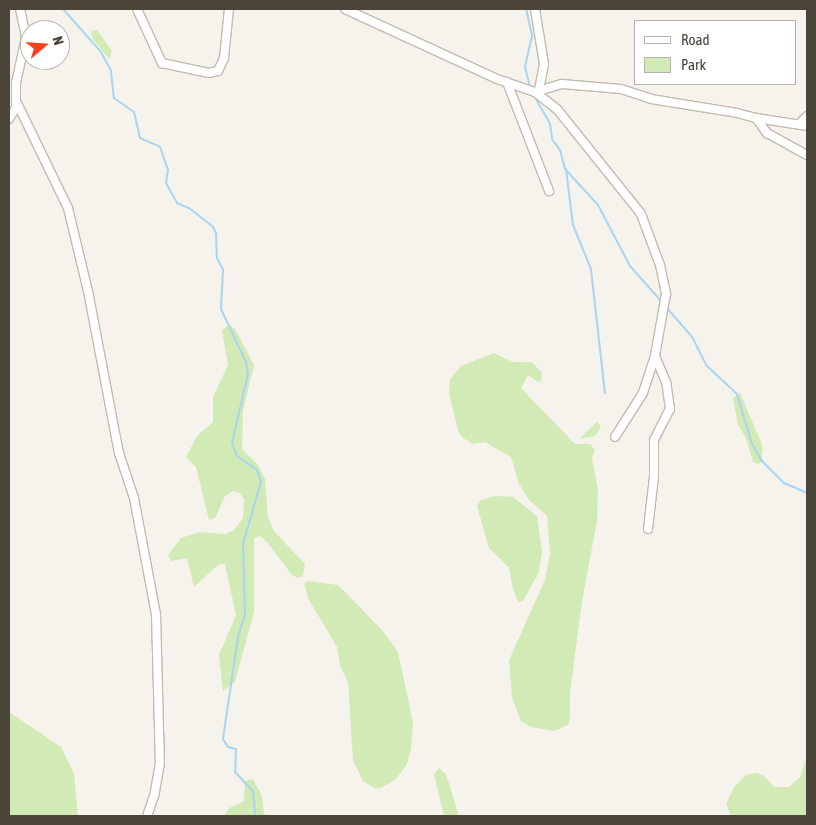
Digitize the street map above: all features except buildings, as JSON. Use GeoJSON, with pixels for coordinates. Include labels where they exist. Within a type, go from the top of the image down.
{"type":"FeatureCollection","features":[{"type":"Feature","properties":{"kind":"street"},"geometry":{"type":"LineString","coordinates":[[9,119],[16,101],[18,68],[26,37],[20,9]]}},
{"type":"Feature","properties":{"kind":"street"},"geometry":{"type":"LineString","coordinates":[[137,9],[162,63],[209,73],[218,71],[224,58],[230,9]]}},
{"type":"Feature","properties":{"kind":"street"},"geometry":{"type":"LineString","coordinates":[[345,9],[507,82],[537,91],[558,109],[641,214],[660,265],[666,294],[655,356],[643,393],[615,437]]}},
{"type":"Feature","properties":{"kind":"street"},"geometry":{"type":"LineString","coordinates":[[536,9],[544,64],[537,91]]}},
{"type":"Feature","properties":{"kind":"street"},"geometry":{"type":"LineString","coordinates":[[507,82],[549,191]]}},
{"type":"Feature","properties":{"kind":"street"},"geometry":{"type":"LineString","coordinates":[[537,91],[562,84],[621,89],[651,99],[807,126]]}},
{"type":"Feature","properties":{"kind":"street"},"geometry":{"type":"LineString","coordinates":[[16,101],[68,208],[88,291],[119,453],[134,498],[156,614],[160,763],[154,796],[146,816]]}},
{"type":"Feature","properties":{"kind":"street"},"geometry":{"type":"LineString","coordinates":[[798,124],[807,116]]}},
{"type":"Feature","properties":{"kind":"street"},"geometry":{"type":"LineString","coordinates":[[756,118],[767,133],[807,155]]}},
{"type":"Feature","properties":{"kind":"street"},"geometry":{"type":"LineString","coordinates":[[648,529],[654,476],[654,440],[670,409],[666,382],[655,356]]}},
{"type":"Feature","properties":{"kind":"green space"},"geometry":{"type":"Polygon","coordinates":[[[97,30],[112,51],[109,59],[92,38],[91,31],[97,30]]]}},
{"type":"Feature","properties":{"kind":"green space"},"geometry":{"type":"Polygon","coordinates":[[[229,325],[235,329],[254,365],[243,411],[242,449],[258,465],[265,479],[268,517],[274,531],[305,564],[303,576],[298,578],[292,575],[267,542],[260,536],[254,538],[254,612],[235,682],[223,691],[219,655],[236,615],[225,564],[219,564],[194,587],[187,558],[171,561],[168,555],[181,538],[199,532],[225,534],[234,530],[243,518],[244,499],[240,493],[233,491],[225,496],[215,518],[209,520],[196,467],[186,457],[197,436],[213,422],[213,397],[228,365],[222,330],[229,325]]]}},
{"type":"Feature","properties":{"kind":"green space"},"geometry":{"type":"Polygon","coordinates":[[[494,353],[513,362],[532,362],[541,372],[542,380],[538,382],[528,375],[521,388],[575,444],[590,444],[595,450],[592,458],[598,489],[597,521],[582,601],[570,693],[570,717],[568,725],[554,731],[531,727],[521,721],[512,698],[509,660],[545,580],[550,554],[547,516],[529,500],[519,484],[511,457],[485,442],[473,444],[463,438],[458,431],[449,393],[450,379],[461,366],[494,353]]]}},
{"type":"Feature","properties":{"kind":"green space"},"geometry":{"type":"Polygon","coordinates":[[[740,393],[763,447],[761,462],[758,464],[753,462],[746,438],[738,425],[733,398],[740,393]]]}},
{"type":"Feature","properties":{"kind":"green space"},"geometry":{"type":"Polygon","coordinates":[[[597,422],[601,427],[595,436],[579,439],[597,422]]]}},
{"type":"Feature","properties":{"kind":"green space"},"geometry":{"type":"Polygon","coordinates":[[[495,496],[513,497],[537,516],[542,551],[539,572],[523,601],[518,602],[513,589],[509,568],[489,548],[477,506],[481,500],[495,496]]]}},
{"type":"Feature","properties":{"kind":"green space"},"geometry":{"type":"Polygon","coordinates":[[[308,581],[338,585],[383,631],[398,652],[413,723],[411,749],[407,764],[396,779],[381,788],[374,788],[363,781],[353,761],[348,682],[340,666],[337,647],[308,598],[304,583],[308,581]]]}},
{"type":"Feature","properties":{"kind":"green space"},"geometry":{"type":"Polygon","coordinates":[[[9,712],[61,747],[74,774],[78,816],[9,816],[9,712]]]}},
{"type":"Feature","properties":{"kind":"green space"},"geometry":{"type":"Polygon","coordinates":[[[807,757],[807,816],[731,816],[726,804],[734,787],[746,775],[756,773],[764,776],[774,787],[789,787],[800,777],[807,757]]]}},
{"type":"Feature","properties":{"kind":"green space"},"geometry":{"type":"Polygon","coordinates":[[[439,768],[446,774],[459,816],[444,816],[434,774],[439,768]]]}},
{"type":"Feature","properties":{"kind":"green space"},"geometry":{"type":"Polygon","coordinates":[[[253,779],[262,796],[264,814],[270,816],[224,816],[229,808],[244,801],[245,781],[253,779]]]}},
{"type":"Feature","properties":{"kind":"waterway"},"geometry":{"type":"LineString","coordinates":[[63,9],[101,52],[111,71],[114,98],[134,112],[140,138],[160,147],[168,170],[166,183],[177,203],[189,208],[213,227],[216,233],[217,258],[223,270],[221,309],[246,362],[248,374],[232,443],[237,456],[257,470],[261,482],[243,544],[245,614],[238,637],[223,739],[228,747],[236,749],[235,772],[253,791],[255,816]]}},
{"type":"Feature","properties":{"kind":"waterway"},"geometry":{"type":"LineString","coordinates":[[526,9],[532,36],[525,67],[530,87]]}},
{"type":"Feature","properties":{"kind":"waterway"},"geometry":{"type":"LineString","coordinates":[[533,94],[550,124],[552,139],[560,150],[565,169],[598,205],[630,266],[661,301]]}},
{"type":"Feature","properties":{"kind":"waterway"},"geometry":{"type":"LineString","coordinates":[[566,169],[573,225],[591,269],[605,393]]}},
{"type":"Feature","properties":{"kind":"waterway"},"geometry":{"type":"LineString","coordinates":[[666,307],[692,337],[706,365],[737,394],[752,444],[762,461],[784,483],[807,493]]}}]}
